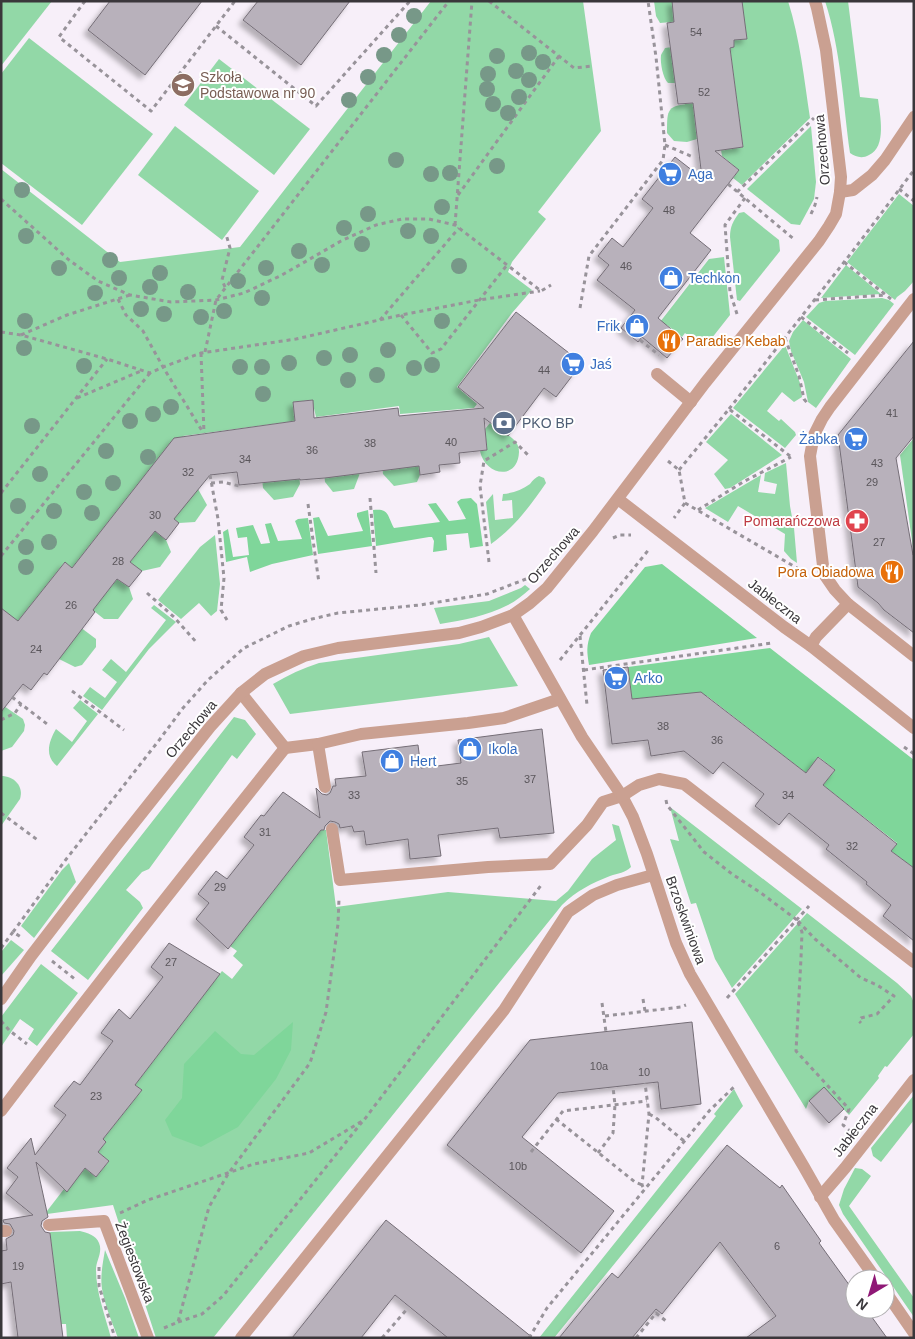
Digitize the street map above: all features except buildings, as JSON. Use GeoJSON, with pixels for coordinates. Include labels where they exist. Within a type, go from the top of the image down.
{"type":"FeatureCollection","features":[{"type":"Feature","properties":{"kind":"street","name":"Orzechowa"},"geometry":{"type":"LineString","coordinates":[[1,999],[114,848],[210,727],[241,693],[265,674],[304,656],[338,648],[458,633],[481,627],[513,615],[547,588],[819,241],[836,214],[840,192],[839,155],[826,50],[815,1]]}},
{"type":"Feature","properties":{"kind":"street"},"geometry":{"type":"LineString","coordinates":[[840,192],[853,190],[872,175],[885,160],[914,117]]}},
{"type":"Feature","properties":{"kind":"street"},"geometry":{"type":"LineString","coordinates":[[914,299],[822,419],[814,434],[810,456],[824,574],[848,604],[914,656]]}},
{"type":"Feature","properties":{"kind":"street"},"geometry":{"type":"LineString","coordinates":[[657,374],[691,402]]}},
{"type":"Feature","properties":{"kind":"street","name":"Jabłeczna"},"geometry":{"type":"LineString","coordinates":[[618,499],[914,728]]}},
{"type":"Feature","properties":{"kind":"street"},"geometry":{"type":"LineString","coordinates":[[810,646],[816,637],[848,604]]}},
{"type":"Feature","properties":{"kind":"street","name":"Brzoskwiniowa"},"geometry":{"type":"LineString","coordinates":[[513,615],[582,737],[622,796],[633,817],[676,943],[690,974],[820,1197],[869,1269]]}},
{"type":"Feature","properties":{"kind":"street"},"geometry":{"type":"LineString","coordinates":[[241,693],[285,748]]}},
{"type":"Feature","properties":{"kind":"street"},"geometry":{"type":"LineString","coordinates":[[1,1111],[285,748],[318,744],[361,734],[504,718],[560,699]]}},
{"type":"Feature","properties":{"kind":"street"},"geometry":{"type":"LineString","coordinates":[[318,744],[325,787]]}},
{"type":"Feature","properties":{"kind":"street"},"geometry":{"type":"LineString","coordinates":[[332,829],[340,880],[488,867],[550,864],[587,825],[603,802],[622,796],[639,785],[659,779],[684,784],[914,962]]}},
{"type":"Feature","properties":{"kind":"street"},"geometry":{"type":"LineString","coordinates":[[242,1338],[504,1010],[568,912],[593,894],[653,875]]}},
{"type":"Feature","properties":{"kind":"street","name":"Jabłeczna"},"geometry":{"type":"LineString","coordinates":[[820,1197],[914,1080]]}},
{"type":"Feature","properties":{"kind":"street","name":"Żegiestowska"},"geometry":{"type":"LineString","coordinates":[[49,1225],[104,1221],[147,1336]]}},
{"type":"Feature","properties":{"kind":"street"},"geometry":{"type":"LineString","coordinates":[[895,1305],[914,1333]]}},
{"type":"Feature","properties":{"kind":"path"},"geometry":{"type":"LineString","coordinates":[[85,1],[59,38],[151,111],[234,1]]}},
{"type":"Feature","properties":{"kind":"path"},"geometry":{"type":"LineString","coordinates":[[216,26],[316,106],[410,1]]}},
{"type":"Feature","properties":{"kind":"path"},"geometry":{"type":"LineString","coordinates":[[118,298],[126,315],[143,331],[204,434],[203,352],[216,300],[448,1]]}},
{"type":"Feature","properties":{"kind":"path"},"geometry":{"type":"LineString","coordinates":[[455,225],[472,1]]}},
{"type":"Feature","properties":{"kind":"path"},"geometry":{"type":"LineString","coordinates":[[489,1],[574,68],[592,66]]}},
{"type":"Feature","properties":{"kind":"path"},"geometry":{"type":"LineString","coordinates":[[580,308],[589,256],[663,160],[665,145],[648,1]]}},
{"type":"Feature","properties":{"kind":"path"},"geometry":{"type":"LineString","coordinates":[[457,196],[559,56]]}},
{"type":"Feature","properties":{"kind":"path"},"geometry":{"type":"LineString","coordinates":[[813,109],[815,126]]}},
{"type":"Feature","properties":{"kind":"path"},"geometry":{"type":"LineString","coordinates":[[737,192],[814,118]]}},
{"type":"Feature","properties":{"kind":"path"},"geometry":{"type":"LineString","coordinates":[[665,145],[693,157]]}},
{"type":"Feature","properties":{"kind":"path"},"geometry":{"type":"LineString","coordinates":[[679,470],[815,300],[914,170]]}},
{"type":"Feature","properties":{"kind":"path"},"geometry":{"type":"LineString","coordinates":[[728,184],[795,240]]}},
{"type":"Feature","properties":{"kind":"path"},"geometry":{"type":"LineString","coordinates":[[899,189],[914,201]]}},
{"type":"Feature","properties":{"kind":"path"},"geometry":{"type":"LineString","coordinates":[[808,220],[815,205],[818,191]]}},
{"type":"Feature","properties":{"kind":"path"},"geometry":{"type":"LineString","coordinates":[[743,307],[737,314],[730,292],[725,225],[745,198]]}},
{"type":"Feature","properties":{"kind":"path"},"geometry":{"type":"LineString","coordinates":[[1,199],[69,260],[98,281],[130,295],[171,302],[216,300],[244,294],[282,276],[341,241],[376,225],[402,219],[429,219],[455,225],[541,291]]}},
{"type":"Feature","properties":{"kind":"path"},"geometry":{"type":"LineString","coordinates":[[379,320],[459,228]]}},
{"type":"Feature","properties":{"kind":"path"},"geometry":{"type":"LineString","coordinates":[[226,234],[230,248],[222,280],[226,288]]}},
{"type":"Feature","properties":{"kind":"path"},"geometry":{"type":"LineString","coordinates":[[789,247],[800,234]]}},
{"type":"Feature","properties":{"kind":"path"},"geometry":{"type":"LineString","coordinates":[[844,262],[905,310]]}},
{"type":"Feature","properties":{"kind":"path"},"geometry":{"type":"LineString","coordinates":[[401,315],[432,353],[441,349],[506,265]]}},
{"type":"Feature","properties":{"kind":"path"},"geometry":{"type":"LineString","coordinates":[[1,556],[150,373],[203,352],[296,339],[401,315],[479,300],[541,291],[551,285]]}},
{"type":"Feature","properties":{"kind":"path"},"geometry":{"type":"LineString","coordinates":[[21,335],[56,319],[130,295]]}},
{"type":"Feature","properties":{"kind":"path"},"geometry":{"type":"LineString","coordinates":[[815,300],[886,295]]}},
{"type":"Feature","properties":{"kind":"path"},"geometry":{"type":"LineString","coordinates":[[801,317],[863,364]]}},
{"type":"Feature","properties":{"kind":"path"},"geometry":{"type":"LineString","coordinates":[[1,332],[21,335],[150,373]]}},
{"type":"Feature","properties":{"kind":"path"},"geometry":{"type":"LineString","coordinates":[[785,337],[799,376],[804,399],[822,419]]}},
{"type":"Feature","properties":{"kind":"path"},"geometry":{"type":"LineString","coordinates":[[1,493],[107,359]]}},
{"type":"Feature","properties":{"kind":"path"},"geometry":{"type":"LineString","coordinates":[[77,398],[142,370]]}},
{"type":"Feature","properties":{"kind":"path"},"geometry":{"type":"LineString","coordinates":[[698,510],[743,482],[791,457],[729,409]]}},
{"type":"Feature","properties":{"kind":"path"},"geometry":{"type":"LineString","coordinates":[[489,562],[480,486],[484,461],[515,442],[529,456]]}},
{"type":"Feature","properties":{"kind":"path"},"geometry":{"type":"LineString","coordinates":[[664,457],[679,470],[686,503],[811,576]]}},
{"type":"Feature","properties":{"kind":"path"},"geometry":{"type":"LineString","coordinates":[[210,475],[218,519],[224,578],[220,610],[227,620]]}},
{"type":"Feature","properties":{"kind":"path"},"geometry":{"type":"LineString","coordinates":[[211,483],[223,482],[239,486]]}},
{"type":"Feature","properties":{"kind":"path"},"geometry":{"type":"LineString","coordinates":[[370,498],[376,573]]}},
{"type":"Feature","properties":{"kind":"path"},"geometry":{"type":"LineString","coordinates":[[670,524],[686,503]]}},
{"type":"Feature","properties":{"kind":"path"},"geometry":{"type":"LineString","coordinates":[[308,504],[319,583]]}},
{"type":"Feature","properties":{"kind":"path"},"geometry":{"type":"LineString","coordinates":[[556,665],[651,547]]}},
{"type":"Feature","properties":{"kind":"path"},"geometry":{"type":"LineString","coordinates":[[147,593],[174,617],[197,643]]}},
{"type":"Feature","properties":{"kind":"path"},"geometry":{"type":"LineString","coordinates":[[580,636],[588,706]]}},
{"type":"Feature","properties":{"kind":"path"},"geometry":{"type":"LineString","coordinates":[[584,670],[773,643]]}},
{"type":"Feature","properties":{"kind":"path"},"geometry":{"type":"LineString","coordinates":[[72,691],[124,730]]}},
{"type":"Feature","properties":{"kind":"path"},"geometry":{"type":"LineString","coordinates":[[12,698],[46,724]]}},
{"type":"Feature","properties":{"kind":"path"},"geometry":{"type":"LineString","coordinates":[[1,720],[15,713],[21,704]]}},
{"type":"Feature","properties":{"kind":"path"},"geometry":{"type":"LineString","coordinates":[[659,779],[667,805],[704,852],[797,920],[815,939],[861,978],[877,985],[894,996],[877,1014],[862,1018],[859,1021],[861,1023]]}},
{"type":"Feature","properties":{"kind":"path"},"geometry":{"type":"LineString","coordinates":[[1,813],[39,841]]}},
{"type":"Feature","properties":{"kind":"path"},"geometry":{"type":"LineString","coordinates":[[1,948],[64,862]]}},
{"type":"Feature","properties":{"kind":"path"},"geometry":{"type":"LineString","coordinates":[[147,1336],[202,1314],[223,1296],[364,1120],[544,881],[550,864]]}},
{"type":"Feature","properties":{"kind":"path"},"geometry":{"type":"LineString","coordinates":[[178,1322],[209,1207],[228,1174],[310,1063],[326,1012],[338,924],[340,880]]}},
{"type":"Feature","properties":{"kind":"path"},"geometry":{"type":"LineString","coordinates":[[713,1013],[823,891]]}},
{"type":"Feature","properties":{"kind":"path"},"geometry":{"type":"LineString","coordinates":[[797,920],[802,932],[802,958],[796,1051],[849,1109],[843,1124],[864,1144]]}},
{"type":"Feature","properties":{"kind":"path"},"geometry":{"type":"LineString","coordinates":[[13,932],[20,937]]}},
{"type":"Feature","properties":{"kind":"path"},"geometry":{"type":"LineString","coordinates":[[47,957],[92,993]]}},
{"type":"Feature","properties":{"kind":"path"},"geometry":{"type":"LineString","coordinates":[[644,999],[645,1011]]}},
{"type":"Feature","properties":{"kind":"path"},"geometry":{"type":"LineString","coordinates":[[602,1003],[606,1032]]}},
{"type":"Feature","properties":{"kind":"path"},"geometry":{"type":"LineString","coordinates":[[604,1016],[681,1007],[689,1004]]}},
{"type":"Feature","properties":{"kind":"path"},"geometry":{"type":"LineString","coordinates":[[1,1022],[43,1056]]}},
{"type":"Feature","properties":{"kind":"path"},"geometry":{"type":"LineString","coordinates":[[529,1338],[547,1308],[684,1141],[717,1104],[737,1085],[751,1077]]}},
{"type":"Feature","properties":{"kind":"path"},"geometry":{"type":"LineString","coordinates":[[645,1083],[649,1114],[642,1185],[645,1190]]}},
{"type":"Feature","properties":{"kind":"path"},"geometry":{"type":"LineString","coordinates":[[598,1153],[613,1133],[615,1104],[613,1087]]}},
{"type":"Feature","properties":{"kind":"path"},"geometry":{"type":"LineString","coordinates":[[531,1152],[563,1111],[647,1101]]}},
{"type":"Feature","properties":{"kind":"path"},"geometry":{"type":"LineString","coordinates":[[649,1114],[655,1116],[684,1141]]}},
{"type":"Feature","properties":{"kind":"path"},"geometry":{"type":"LineString","coordinates":[[104,1221],[148,1200],[254,1164],[309,1153],[364,1120]]}},
{"type":"Feature","properties":{"kind":"path"},"geometry":{"type":"LineString","coordinates":[[556,1120],[634,1182],[642,1185]]}},
{"type":"Feature","properties":{"kind":"path"},"geometry":{"type":"LineString","coordinates":[[109,1236],[103,1246],[99,1268],[99,1286],[115,1338]]}},
{"type":"Feature","properties":{"kind":"path"},"geometry":{"type":"LineString","coordinates":[[382,1338],[408,1308]]}},
{"type":"Feature","properties":{"kind":"path"},"geometry":{"type":"LineString","coordinates":[[636,1338],[656,1313],[666,1320]]}},
{"type":"Feature","properties":{"kind":"green space"},"geometry":{"type":"Polygon","coordinates":[[[1,1],[52,1],[1,66],[1,1]]]}},
{"type":"Feature","properties":{"kind":"green space"},"geometry":{"type":"Polygon","coordinates":[[[431,1],[583,1],[601,131],[538,212],[546,219],[512,262],[508,272],[532,290],[512,313],[457,387],[477,404],[474,408],[400,414],[399,406],[316,417],[312,400],[293,402],[295,421],[183,436],[186,455],[164,451],[72,568],[64,563],[1,643],[1,169],[120,262],[240,247],[431,1]]]}},
{"type":"Feature","properties":{"kind":"green space"},"geometry":{"type":"Polygon","coordinates":[[[654,1],[674,1],[683,21],[660,23],[656,16],[654,1]]]}},
{"type":"Feature","properties":{"kind":"green space"},"geometry":{"type":"Polygon","coordinates":[[[727,1],[788,1],[799,44],[810,118],[742,185],[733,178],[739,170],[722,156],[721,150],[743,147],[730,48],[734,47],[734,40],[747,39],[727,1]]]}},
{"type":"Feature","properties":{"kind":"green space"},"geometry":{"type":"Polygon","coordinates":[[[825,1],[848,1],[860,97],[878,99],[881,122],[880,138],[875,151],[864,157],[850,153],[835,38],[825,1]]]}},
{"type":"Feature","properties":{"kind":"green space"},"geometry":{"type":"Polygon","coordinates":[[[29,38],[153,134],[82,225],[1,163],[1,74],[29,38]]]}},
{"type":"Feature","properties":{"kind":"green space"},"geometry":{"type":"Polygon","coordinates":[[[686,45],[675,83],[668,83],[662,70],[661,55],[665,48],[686,45]]]}},
{"type":"Feature","properties":{"kind":"green space"},"geometry":{"type":"Polygon","coordinates":[[[219,59],[310,129],[274,175],[184,105],[219,59]]]}},
{"type":"Feature","properties":{"kind":"green space"},"geometry":{"type":"Polygon","coordinates":[[[693,103],[697,139],[687,142],[674,141],[667,133],[668,113],[673,107],[678,105],[693,103]]]}},
{"type":"Feature","properties":{"kind":"green space"},"geometry":{"type":"Polygon","coordinates":[[[175,126],[259,191],[222,240],[138,175],[175,126]]]}},
{"type":"Feature","properties":{"kind":"green space"},"geometry":{"type":"Polygon","coordinates":[[[811,126],[816,182],[814,199],[800,225],[791,224],[747,189],[811,126]]]}},
{"type":"Feature","properties":{"kind":"green space"},"geometry":{"type":"Polygon","coordinates":[[[899,194],[914,206],[914,281],[895,300],[847,262],[899,194]]]}},
{"type":"Feature","properties":{"kind":"green space"},"geometry":{"type":"Polygon","coordinates":[[[744,212],[779,240],[780,251],[740,301],[737,300],[730,233],[731,227],[739,213],[744,212]]]}},
{"type":"Feature","properties":{"kind":"green space"},"geometry":{"type":"Polygon","coordinates":[[[724,257],[730,315],[704,348],[685,333],[682,337],[667,325],[651,345],[646,340],[709,259],[724,257]]]}},
{"type":"Feature","properties":{"kind":"green space"},"geometry":{"type":"Polygon","coordinates":[[[846,265],[881,294],[821,298],[846,265]]]}},
{"type":"Feature","properties":{"kind":"green space"},"geometry":{"type":"Polygon","coordinates":[[[882,298],[894,304],[855,355],[806,317],[819,303],[825,301],[882,298]]]}},
{"type":"Feature","properties":{"kind":"green space"},"geometry":{"type":"Polygon","coordinates":[[[803,320],[851,359],[816,408],[808,402],[804,382],[791,351],[789,341],[793,332],[803,320]]]}},
{"type":"Feature","properties":{"kind":"green space"},"geometry":{"type":"Polygon","coordinates":[[[785,345],[800,383],[802,397],[794,402],[782,392],[767,411],[779,421],[781,419],[795,432],[796,435],[785,448],[733,408],[785,345]]]}},
{"type":"Feature","properties":{"kind":"green space"},"geometry":{"type":"Polygon","coordinates":[[[731,414],[782,455],[730,488],[725,489],[714,474],[728,460],[706,442],[731,414]]]}},
{"type":"Feature","properties":{"kind":"green space"},"geometry":{"type":"Polygon","coordinates":[[[490,423],[510,436],[518,446],[517,461],[513,468],[508,471],[501,472],[488,466],[480,451],[487,450],[485,429],[490,423]]]}},
{"type":"Feature","properties":{"kind":"green space"},"geometry":{"type":"Polygon","coordinates":[[[914,438],[914,555],[900,455],[914,438]]]}},
{"type":"Feature","properties":{"kind":"green space"},"geometry":{"type":"Polygon","coordinates":[[[381,454],[419,459],[420,475],[417,482],[394,486],[383,474],[381,454]]]}},
{"type":"Feature","properties":{"kind":"green space"},"geometry":{"type":"Polygon","coordinates":[[[323,461],[360,473],[354,489],[333,492],[325,482],[323,461]]]}},
{"type":"Feature","properties":{"kind":"green space"},"geometry":{"type":"Polygon","coordinates":[[[786,463],[797,563],[784,551],[785,534],[738,506],[728,522],[705,508],[761,475],[758,492],[775,494],[777,484],[764,481],[765,473],[786,463]]]}},
{"type":"Feature","properties":{"kind":"green space"},"geometry":{"type":"Polygon","coordinates":[[[298,464],[300,484],[293,497],[274,500],[263,488],[261,469],[298,464]]]}},
{"type":"Feature","properties":{"kind":"green space"},"geometry":{"type":"Polygon","coordinates":[[[539,476],[544,478],[546,483],[540,492],[514,524],[491,544],[486,502],[493,494],[495,520],[513,518],[512,500],[502,501],[503,494],[524,488],[539,476]]]}},
{"type":"Feature","properties":{"kind":"green space"},"geometry":{"type":"Polygon","coordinates":[[[198,489],[207,505],[195,522],[179,523],[168,514],[198,489]]]}},
{"type":"Feature","properties":{"kind":"green space"},"geometry":{"type":"Polygon","coordinates":[[[471,498],[477,504],[483,546],[470,548],[468,533],[446,535],[447,550],[433,552],[434,541],[432,537],[376,546],[373,510],[385,511],[394,528],[440,522],[428,504],[436,503],[449,521],[466,519],[457,502],[461,499],[471,498]]]}},
{"type":"Feature","properties":{"kind":"green space"},"geometry":{"type":"Polygon","coordinates":[[[368,510],[372,546],[318,554],[313,518],[319,517],[328,536],[363,531],[357,513],[368,510]]]}},
{"type":"Feature","properties":{"kind":"green space"},"geometry":{"type":"Polygon","coordinates":[[[308,518],[313,555],[272,564],[250,572],[247,557],[226,562],[223,532],[228,529],[233,557],[249,555],[247,537],[238,538],[236,528],[253,525],[261,544],[270,543],[265,524],[271,523],[278,541],[302,539],[295,521],[308,518]]]}},
{"type":"Feature","properties":{"kind":"green space"},"geometry":{"type":"Polygon","coordinates":[[[155,531],[166,540],[171,552],[160,567],[142,571],[130,562],[155,531]]]}},
{"type":"Feature","properties":{"kind":"green space"},"geometry":{"type":"Polygon","coordinates":[[[215,535],[220,584],[217,611],[211,616],[199,603],[181,619],[158,600],[200,547],[215,535]]]}},
{"type":"Feature","properties":{"kind":"green space"},"geometry":{"type":"Polygon","coordinates":[[[662,564],[757,638],[589,665],[587,649],[591,633],[645,567],[662,564]]]}},
{"type":"Feature","properties":{"kind":"green space"},"geometry":{"type":"Polygon","coordinates":[[[117,579],[129,587],[133,599],[118,619],[104,619],[85,604],[105,594],[117,579]]]}},
{"type":"Feature","properties":{"kind":"green space"},"geometry":{"type":"Polygon","coordinates":[[[525,585],[530,589],[514,602],[500,609],[475,617],[440,624],[434,608],[489,601],[525,585]]]}},
{"type":"Feature","properties":{"kind":"green space"},"geometry":{"type":"Polygon","coordinates":[[[154,605],[176,622],[149,649],[102,710],[83,696],[90,687],[105,698],[117,682],[102,670],[111,659],[126,672],[166,620],[151,608],[154,605]]]}},
{"type":"Feature","properties":{"kind":"green space"},"geometry":{"type":"Polygon","coordinates":[[[72,621],[96,639],[96,647],[82,665],[75,667],[59,659],[72,621]]]}},
{"type":"Feature","properties":{"kind":"green space"},"geometry":{"type":"Polygon","coordinates":[[[489,637],[518,686],[290,714],[273,684],[319,663],[459,644],[489,637]]]}},
{"type":"Feature","properties":{"kind":"green space"},"geometry":{"type":"Polygon","coordinates":[[[770,648],[914,760],[914,868],[891,851],[897,843],[823,785],[835,770],[819,757],[806,773],[707,696],[695,712],[685,714],[683,694],[632,699],[628,667],[770,648]]]}},
{"type":"Feature","properties":{"kind":"green space"},"geometry":{"type":"Polygon","coordinates":[[[80,700],[98,714],[57,766],[50,758],[51,738],[56,729],[72,742],[87,721],[73,708],[80,700]]]}},
{"type":"Feature","properties":{"kind":"green space"},"geometry":{"type":"Polygon","coordinates":[[[1,704],[23,719],[25,725],[24,731],[12,747],[1,751],[1,704]]]}},
{"type":"Feature","properties":{"kind":"green space"},"geometry":{"type":"Polygon","coordinates":[[[234,717],[245,720],[256,734],[237,759],[232,755],[149,869],[142,872],[126,890],[140,902],[143,908],[88,980],[51,951],[234,717]]]}},
{"type":"Feature","properties":{"kind":"green space"},"geometry":{"type":"Polygon","coordinates":[[[1,776],[14,780],[21,790],[21,794],[20,799],[1,826],[1,776]]]}},
{"type":"Feature","properties":{"kind":"green space"},"geometry":{"type":"Polygon","coordinates":[[[670,807],[802,909],[732,988],[715,959],[696,903],[691,904],[670,839],[679,841],[670,807]]]}},
{"type":"Feature","properties":{"kind":"green space"},"geometry":{"type":"Polygon","coordinates":[[[612,824],[619,826],[631,867],[624,872],[584,888],[562,905],[213,1338],[156,1338],[113,1205],[47,1214],[47,1211],[64,1189],[67,1191],[85,1168],[96,1177],[109,1161],[98,1152],[106,1142],[103,1139],[142,1090],[135,1085],[222,971],[232,979],[243,965],[233,956],[237,951],[230,946],[321,830],[326,830],[336,907],[448,892],[556,901],[568,891],[592,859],[616,840],[612,824]]]}},
{"type":"Feature","properties":{"kind":"green space"},"geometry":{"type":"Polygon","coordinates":[[[69,863],[76,882],[34,938],[21,926],[69,863]]]}},
{"type":"Feature","properties":{"kind":"green space"},"geometry":{"type":"Polygon","coordinates":[[[807,913],[897,983],[911,996],[914,1003],[914,1034],[887,1067],[885,1066],[878,1076],[879,1078],[849,1115],[824,1088],[809,1101],[806,1109],[735,994],[807,913]]]}},
{"type":"Feature","properties":{"kind":"green space"},"geometry":{"type":"Polygon","coordinates":[[[11,940],[24,950],[1,976],[1,952],[11,940]]]}},
{"type":"Feature","properties":{"kind":"green space"},"geometry":{"type":"Polygon","coordinates":[[[41,964],[78,993],[37,1046],[28,1039],[34,1029],[20,1019],[1,1047],[1,1017],[41,964]]]}},
{"type":"Feature","properties":{"kind":"green space"},"geometry":{"type":"Polygon","coordinates":[[[293,1022],[291,1050],[276,1079],[238,1127],[201,1147],[172,1136],[165,1120],[182,1098],[184,1064],[215,1031],[241,1054],[254,1055],[293,1022]]]}},
{"type":"Feature","properties":{"kind":"green space"},"geometry":{"type":"Polygon","coordinates":[[[734,1089],[743,1106],[554,1338],[539,1338],[716,1116],[714,1114],[734,1089]]]}},
{"type":"Feature","properties":{"kind":"green space"},"geometry":{"type":"Polygon","coordinates":[[[914,1095],[914,1120],[881,1162],[873,1156],[871,1148],[914,1095]]]}},
{"type":"Feature","properties":{"kind":"green space"},"geometry":{"type":"Polygon","coordinates":[[[855,1168],[862,1169],[871,1176],[849,1206],[894,1269],[881,1269],[843,1214],[839,1205],[844,1189],[855,1168]]]}},
{"type":"Feature","properties":{"kind":"green space"},"geometry":{"type":"Polygon","coordinates":[[[80,1231],[94,1236],[100,1246],[96,1278],[111,1338],[67,1338],[66,1324],[61,1324],[50,1232],[80,1231]]]}},
{"type":"Feature","properties":{"kind":"green space"},"geometry":{"type":"Polygon","coordinates":[[[105,1250],[139,1338],[118,1338],[101,1284],[105,1250]]]}},
{"type":"Feature","properties":{"kind":"green space"},"geometry":{"type":"Polygon","coordinates":[[[895,1271],[914,1298],[914,1317],[895,1289],[895,1271]]]}},
{"type":"Feature","properties":{"kind":"place","name":"Szkoła Podstawowa nr 90"},"geometry":{"type":"Point","coordinates":[183,85]}},
{"type":"Feature","properties":{"kind":"place","name":"Aga"},"geometry":{"type":"Point","coordinates":[670,174]}},
{"type":"Feature","properties":{"kind":"place","name":"Techkon"},"geometry":{"type":"Point","coordinates":[671,278]}},
{"type":"Feature","properties":{"kind":"place","name":"Frik"},"geometry":{"type":"Point","coordinates":[637,326]}},
{"type":"Feature","properties":{"kind":"place","name":"Paradise Kebab"},"geometry":{"type":"Point","coordinates":[669,341]}},
{"type":"Feature","properties":{"kind":"place","name":"Jaś"},"geometry":{"type":"Point","coordinates":[573,364]}},
{"type":"Feature","properties":{"kind":"place","name":"PKO BP"},"geometry":{"type":"Point","coordinates":[504,423]}},
{"type":"Feature","properties":{"kind":"place","name":"Żabka"},"geometry":{"type":"Point","coordinates":[856,439]}},
{"type":"Feature","properties":{"kind":"place","name":"Pomarańczowa"},"geometry":{"type":"Point","coordinates":[857,521]}},
{"type":"Feature","properties":{"kind":"place","name":"Pora Obiadowa"},"geometry":{"type":"Point","coordinates":[892,572]}},
{"type":"Feature","properties":{"kind":"place","name":"Arko"},"geometry":{"type":"Point","coordinates":[616,678]}},
{"type":"Feature","properties":{"kind":"place","name":"Ikola"},"geometry":{"type":"Point","coordinates":[470,749]}},
{"type":"Feature","properties":{"kind":"place","name":"Hert"},"geometry":{"type":"Point","coordinates":[392,761]}}]}
